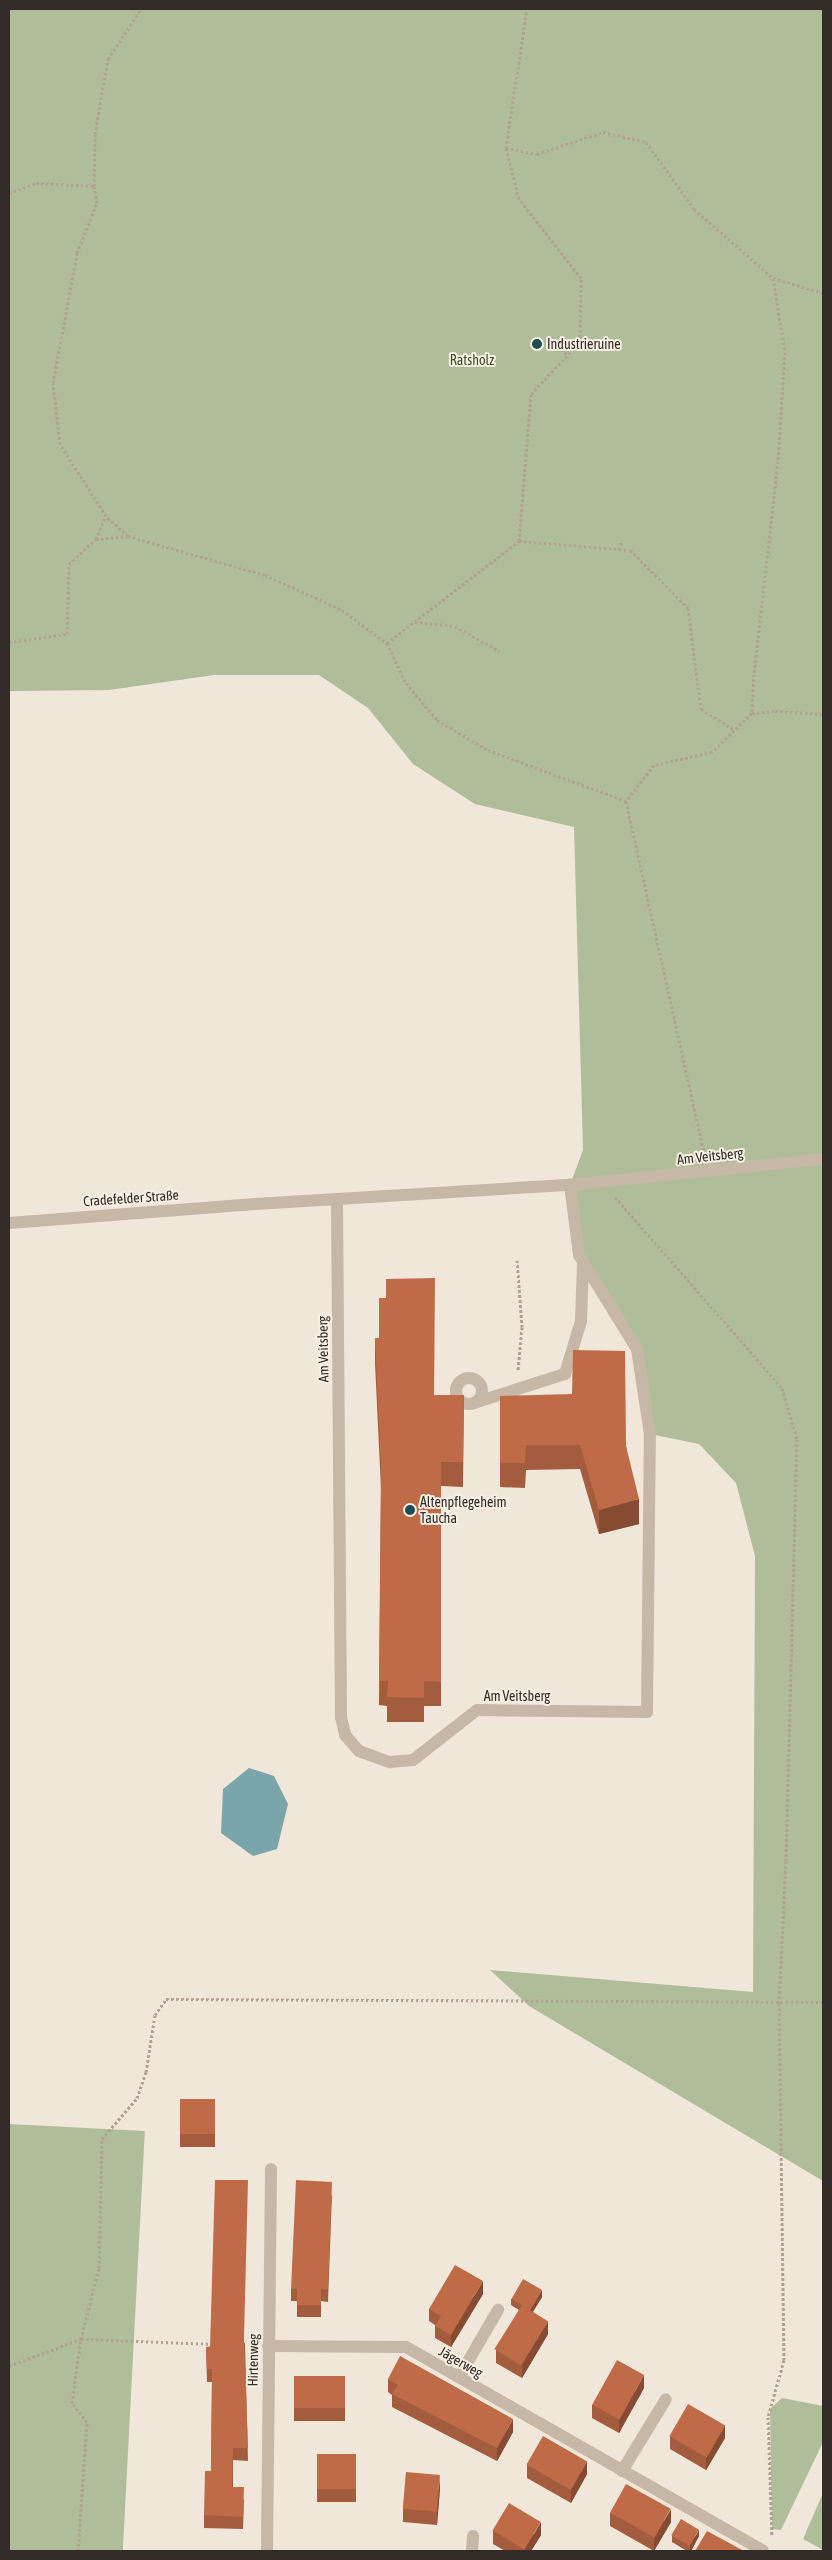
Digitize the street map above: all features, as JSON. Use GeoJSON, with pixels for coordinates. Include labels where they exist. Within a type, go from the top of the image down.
{"type":"FeatureCollection","features":[{"type":"Feature","properties":{"kind":"street","name":"Am Veitsberg"},"geometry":{"type":"LineString","coordinates":[[255,1204],[570,1185],[823,1159]]}},
{"type":"Feature","properties":{"kind":"street","name":"Am Veitsberg"},"geometry":{"type":"LineString","coordinates":[[337,1199],[341,1717],[345,1735],[359,1751],[376,1759],[390,1762],[413,1760],[477,1710],[647,1712],[650,1434],[637,1349],[583,1266],[578,1255],[570,1185]]}},
{"type":"Feature","properties":{"kind":"street","name":"Cradefelder Straße"},"geometry":{"type":"LineString","coordinates":[[9,1223],[255,1204]]}},
{"type":"Feature","properties":{"kind":"street"},"geometry":{"type":"LineString","coordinates":[[474,1403],[565,1374],[581,1321],[583,1266]]}},
{"type":"Feature","properties":{"kind":"street","name":"Hirtenweg"},"geometry":{"type":"LineString","coordinates":[[267,2551],[271,2169]]}},
{"type":"Feature","properties":{"kind":"street"},"geometry":{"type":"LineString","coordinates":[[459,2378],[498,2310]]}},
{"type":"Feature","properties":{"kind":"street","name":"Jägerweg"},"geometry":{"type":"LineString","coordinates":[[268,2346],[406,2347],[622,2471],[768,2548]]}},
{"type":"Feature","properties":{"kind":"street"},"geometry":{"type":"LineString","coordinates":[[622,2471],[666,2398]]}},
{"type":"Feature","properties":{"kind":"street"},"geometry":{"type":"LineString","coordinates":[[472,2551],[473,2536]]}},
{"type":"Feature","properties":{"kind":"path"},"geometry":{"type":"LineString","coordinates":[[128,536],[106,516],[60,444],[53,383],[77,253],[98,203],[94,186],[95,134],[108,59],[141,9]]}},
{"type":"Feature","properties":{"kind":"path"},"geometry":{"type":"LineString","coordinates":[[519,541],[531,394],[580,342],[582,278],[519,199],[506,148],[528,9]]}},
{"type":"Feature","properties":{"kind":"path"},"geometry":{"type":"LineString","coordinates":[[506,148],[537,154],[603,132],[646,142],[694,209],[773,278],[823,293]]}},
{"type":"Feature","properties":{"kind":"path"},"geometry":{"type":"LineString","coordinates":[[9,193],[36,182],[94,186]]}},
{"type":"Feature","properties":{"kind":"path"},"geometry":{"type":"LineString","coordinates":[[752,713],[754,674],[778,461],[785,352],[773,278]]}},
{"type":"Feature","properties":{"kind":"path"},"geometry":{"type":"LineString","coordinates":[[561,349],[568,354]]}},
{"type":"Feature","properties":{"kind":"path"},"geometry":{"type":"LineString","coordinates":[[9,642],[67,634],[69,564],[96,539],[106,516]]}},
{"type":"Feature","properties":{"kind":"path"},"geometry":{"type":"LineString","coordinates":[[96,539],[128,536],[265,575],[342,610],[386,643],[406,684],[437,720],[488,750],[626,801]]}},
{"type":"Feature","properties":{"kind":"path"},"geometry":{"type":"LineString","coordinates":[[619,550],[622,540]]}},
{"type":"Feature","properties":{"kind":"path"},"geometry":{"type":"LineString","coordinates":[[386,643],[519,541],[630,550],[688,608],[701,709],[734,730]]}},
{"type":"Feature","properties":{"kind":"path"},"geometry":{"type":"LineString","coordinates":[[414,622],[455,626],[499,651]]}},
{"type":"Feature","properties":{"kind":"path"},"geometry":{"type":"LineString","coordinates":[[626,801],[654,765],[712,752],[752,713],[775,711],[823,714]]}},
{"type":"Feature","properties":{"kind":"path"},"geometry":{"type":"LineString","coordinates":[[626,801],[708,1172]]}},
{"type":"Feature","properties":{"kind":"path"},"geometry":{"type":"LineString","coordinates":[[604,1182],[782,1388],[797,1439],[786,1861],[779,2003],[784,2360],[768,2418],[768,2548]]}},
{"type":"Feature","properties":{"kind":"path"},"geometry":{"type":"LineString","coordinates":[[516,1389],[522,1327],[517,1260]]}},
{"type":"Feature","properties":{"kind":"path"},"geometry":{"type":"LineString","coordinates":[[78,2551],[87,2422],[72,2403],[81,2339],[99,2268],[102,2139],[137,2098],[146,2072],[155,2015],[166,2000],[521,1998],[779,2003],[823,2002]]}},
{"type":"Feature","properties":{"kind":"path"},"geometry":{"type":"LineString","coordinates":[[9,2366],[81,2339],[218,2344]]}},
{"type":"Feature","properties":{"kind":"green space","name":"Ratsholz"},"geometry":{"type":"Polygon","coordinates":[[[9,9],[823,9],[823,2181],[529,2006],[490,1970],[753,1992],[755,1556],[736,1483],[699,1444],[650,1434],[637,1349],[579,1255],[570,1185],[583,1150],[574,827],[475,804],[413,764],[368,708],[319,675],[214,675],[109,690],[9,691],[9,9]]]}},
{"type":"Feature","properties":{"kind":"green space"},"geometry":{"type":"Polygon","coordinates":[[[9,2124],[145,2131],[123,2551],[9,2551],[9,2124]]]}},
{"type":"Feature","properties":{"kind":"green space"},"geometry":{"type":"Polygon","coordinates":[[[782,2398],[823,2406],[823,2442],[781,2530],[772,2529],[770,2409],[782,2398]]]}},
{"type":"Feature","properties":{"kind":"green space"},"geometry":{"type":"Polygon","coordinates":[[[823,2493],[823,2550],[803,2539],[823,2493]]]}},
{"type":"Feature","properties":{"kind":"water"},"geometry":{"type":"Polygon","coordinates":[[[249,1768],[274,1776],[288,1804],[277,1849],[253,1856],[221,1833],[223,1789],[249,1768]]]}},
{"type":"Feature","properties":{"kind":"building","name":"Altenpflegeheim Taucha"},"geometry":{"type":"Polygon","coordinates":[[[435,1278],[434,1395],[464,1395],[463,1462],[441,1462],[441,1682],[424,1681],[424,1698],[387,1697],[388,1681],[379,1681],[381,1469],[375,1338],[379,1338],[379,1298],[386,1298],[386,1279],[435,1278]]]}},
{"type":"Feature","properties":{"kind":"building"},"geometry":{"type":"Polygon","coordinates":[[[573,1350],[625,1351],[626,1446],[639,1499],[599,1510],[580,1445],[526,1445],[525,1463],[500,1463],[500,1396],[572,1394],[573,1350]]]}},
{"type":"Feature","properties":{"kind":"building"},"geometry":{"type":"Polygon","coordinates":[[[180,2099],[215,2099],[215,2134],[180,2134],[180,2099]]]}},
{"type":"Feature","properties":{"kind":"building"},"geometry":{"type":"Polygon","coordinates":[[[215,2180],[248,2180],[244,2337],[248,2448],[233,2448],[232,2487],[244,2487],[243,2517],[204,2515],[205,2471],[211,2471],[212,2369],[207,2369],[206,2347],[210,2347],[215,2180]]]}},
{"type":"Feature","properties":{"kind":"building"},"geometry":{"type":"Polygon","coordinates":[[[296,2180],[332,2182],[328,2289],[321,2289],[321,2305],[297,2305],[297,2289],[291,2289],[296,2180]]]}},
{"type":"Feature","properties":{"kind":"building"},"geometry":{"type":"Polygon","coordinates":[[[455,2265],[483,2281],[451,2335],[435,2326],[441,2316],[429,2309],[455,2265]]]}},
{"type":"Feature","properties":{"kind":"building"},"geometry":{"type":"Polygon","coordinates":[[[523,2279],[542,2290],[531,2310],[512,2299],[523,2279]]]}},
{"type":"Feature","properties":{"kind":"building"},"geometry":{"type":"Polygon","coordinates":[[[522,2305],[548,2321],[521,2366],[494,2349],[522,2305]]]}},
{"type":"Feature","properties":{"kind":"building"},"geometry":{"type":"Polygon","coordinates":[[[400,2356],[513,2419],[497,2448],[392,2394],[398,2385],[388,2379],[400,2356]]]}},
{"type":"Feature","properties":{"kind":"building"},"geometry":{"type":"Polygon","coordinates":[[[617,2360],[644,2375],[619,2420],[592,2405],[617,2360]]]}},
{"type":"Feature","properties":{"kind":"building"},"geometry":{"type":"Polygon","coordinates":[[[294,2376],[345,2376],[345,2408],[294,2408],[294,2376]]]}},
{"type":"Feature","properties":{"kind":"building"},"geometry":{"type":"Polygon","coordinates":[[[688,2404],[725,2426],[707,2458],[670,2436],[688,2404]]]}},
{"type":"Feature","properties":{"kind":"building"},"geometry":{"type":"Polygon","coordinates":[[[543,2436],[587,2462],[571,2490],[526,2465],[543,2436]]]}},
{"type":"Feature","properties":{"kind":"building"},"geometry":{"type":"Polygon","coordinates":[[[317,2454],[356,2454],[356,2489],[317,2489],[317,2454]]]}},
{"type":"Feature","properties":{"kind":"building"},"geometry":{"type":"Polygon","coordinates":[[[406,2472],[440,2475],[437,2512],[403,2509],[406,2472]]]}},
{"type":"Feature","properties":{"kind":"building"},"geometry":{"type":"Polygon","coordinates":[[[626,2484],[671,2509],[655,2538],[610,2513],[626,2484]]]}},
{"type":"Feature","properties":{"kind":"building"},"geometry":{"type":"Polygon","coordinates":[[[509,2503],[541,2522],[524,2549],[493,2530],[509,2503]]]}},
{"type":"Feature","properties":{"kind":"building"},"geometry":{"type":"Polygon","coordinates":[[[681,2519],[699,2530],[689,2546],[671,2535],[681,2519]]]}},
{"type":"Feature","properties":{"kind":"building"},"geometry":{"type":"Polygon","coordinates":[[[707,2531],[744,2551],[695,2551],[707,2531]]]}},
{"type":"Feature","properties":{"kind":"building"},"geometry":{"type":"Polygon","coordinates":[[[214,2550],[243,2551],[214,2551],[214,2550]]]}},
{"type":"Feature","properties":{"kind":"place","name":"Industrieruine"},"geometry":{"type":"Point","coordinates":[537,344]}},
{"type":"Feature","properties":{"kind":"place","name":"Altenpflegeheim Taucha"},"geometry":{"type":"Point","coordinates":[410,1510]}}]}
